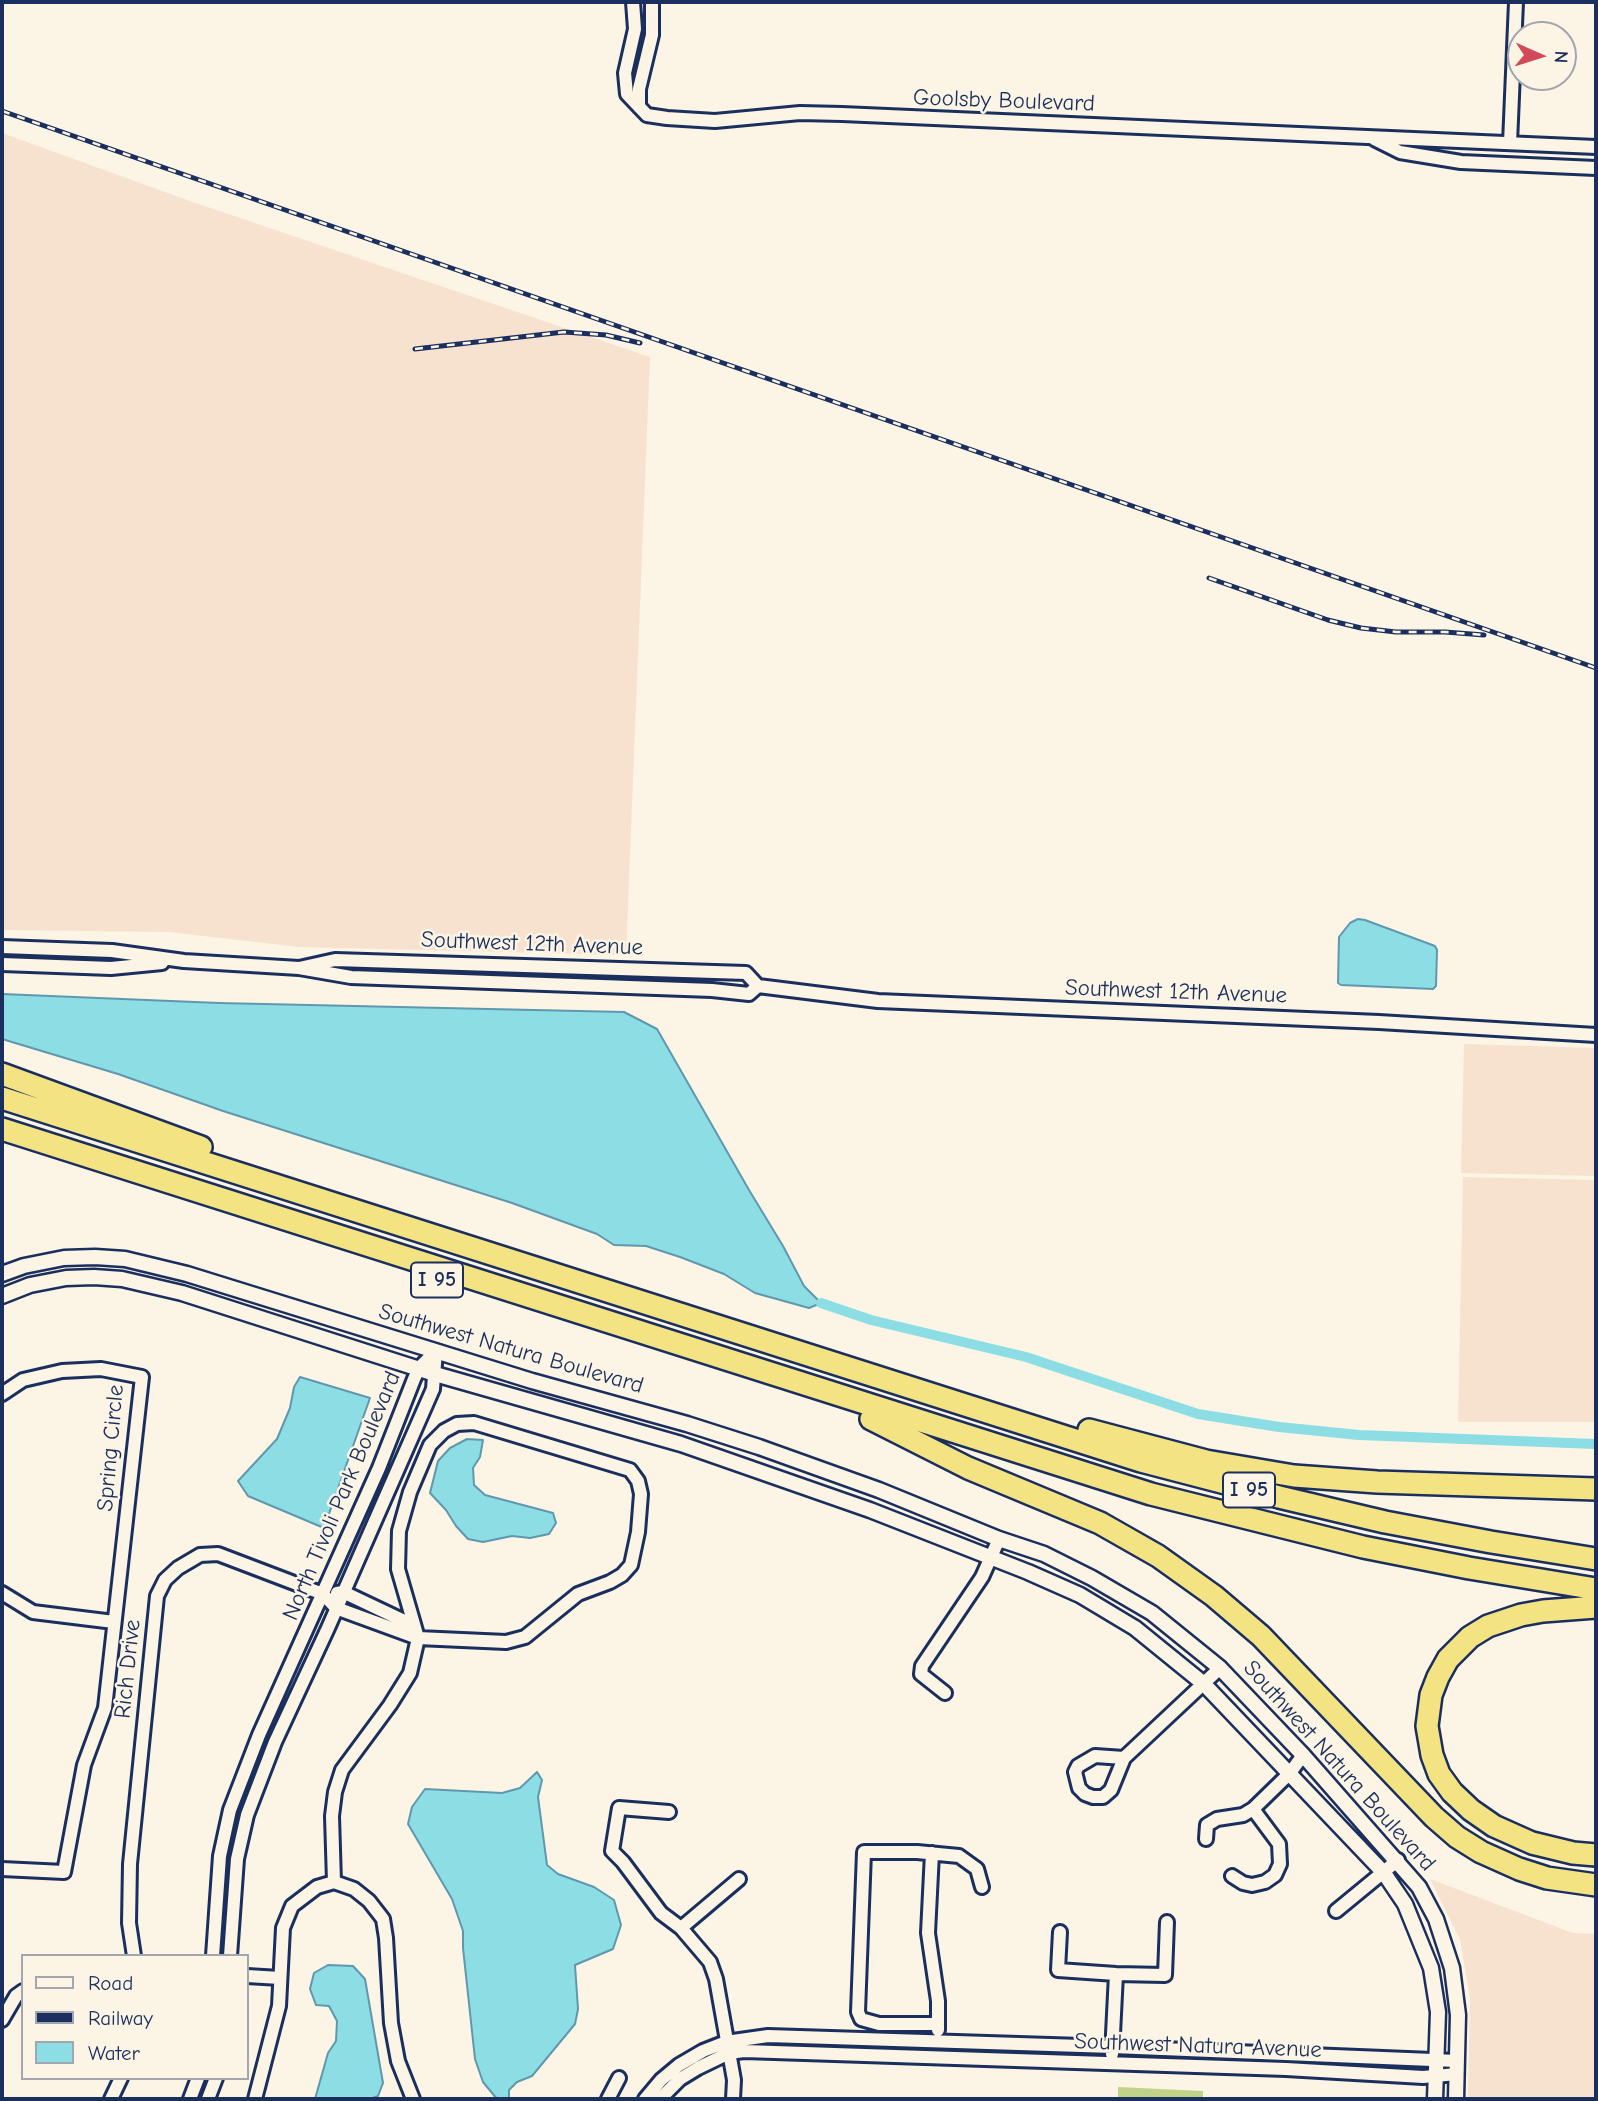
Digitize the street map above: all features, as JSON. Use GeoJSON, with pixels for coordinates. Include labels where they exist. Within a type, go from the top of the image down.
{"type":"FeatureCollection","features":[{"type":"Feature","properties":{"kind":"highway"},"geometry":{"type":"LineString","coordinates":[[2,1074],[217,1153],[285,1188]]}},
{"type":"Feature","properties":{"kind":"highway","name":"I 95"},"geometry":{"type":"LineString","coordinates":[[2,1098],[1141,1461],[1279,1497],[1455,1536],[1596,1559]]}},
{"type":"Feature","properties":{"kind":"highway"},"geometry":{"type":"LineString","coordinates":[[2,1111],[1111,1464],[1346,1525],[1475,1551],[1596,1571]]}},
{"type":"Feature","properties":{"kind":"highway"},"geometry":{"type":"LineString","coordinates":[[2,1129],[1151,1494],[1363,1547],[1596,1589]]}},
{"type":"Feature","properties":{"kind":"highway","name":"I 95"},"geometry":{"type":"LineString","coordinates":[[2,1142],[1063,1480],[1201,1520],[1414,1569],[1596,1601]]}},
{"type":"Feature","properties":{"kind":"highway"},"geometry":{"type":"LineString","coordinates":[[911,1389],[971,1396],[1177,1454],[1275,1473],[1377,1482],[1596,1489]]}},
{"type":"Feature","properties":{"kind":"highway"},"geometry":{"type":"LineString","coordinates":[[871,1419],[968,1468],[1089,1517],[1158,1556],[1214,1596],[1253,1629],[1421,1804],[1457,1837],[1488,1856],[1526,1872],[1596,1885]]}},
{"type":"Feature","properties":{"kind":"highway"},"geometry":{"type":"LineString","coordinates":[[1596,1607],[1521,1615],[1488,1626],[1470,1637],[1454,1652],[1438,1677],[1431,1695],[1427,1726],[1432,1755],[1440,1773],[1452,1792],[1471,1811],[1494,1826],[1532,1843],[1560,1851],[1596,1854]]}},
{"type":"Feature","properties":{"kind":"street"},"geometry":{"type":"LineString","coordinates":[[634,2],[635,29],[625,73],[627,94],[639,107]]}},
{"type":"Feature","properties":{"kind":"street"},"geometry":{"type":"LineString","coordinates":[[639,107],[639,89],[652,35],[652,2]]}},
{"type":"Feature","properties":{"kind":"street"},"geometry":{"type":"LineString","coordinates":[[1510,143],[1516,2]]}},
{"type":"Feature","properties":{"kind":"street","name":"Goolsby Boulevard"},"geometry":{"type":"LineString","coordinates":[[639,107],[647,115],[657,117],[715,121],[800,113],[842,114],[1596,147]]}},
{"type":"Feature","properties":{"kind":"street","name":"Goolsby Boulevard"},"geometry":{"type":"LineString","coordinates":[[1371,138],[1400,152],[1461,162],[1596,168]]}},
{"type":"Feature","properties":{"kind":"street","name":"Southwest 12th Avenue"},"geometry":{"type":"LineString","coordinates":[[2,947],[112,951],[184,961],[299,968],[351,978],[712,990],[749,994],[758,986]]}},
{"type":"Feature","properties":{"kind":"street","name":"Southwest 12th Avenue"},"geometry":{"type":"LineString","coordinates":[[299,968],[335,960],[733,972],[746,973],[758,986],[891,1002],[1379,1021],[1595,1034]]}},
{"type":"Feature","properties":{"kind":"street","name":"Southwest 12th Avenue"},"geometry":{"type":"LineString","coordinates":[[2,964],[111,968],[184,961]]}},
{"type":"Feature","properties":{"kind":"street","name":"Southwest Natura Boulevard"},"geometry":{"type":"LineString","coordinates":[[2,1274],[24,1266],[64,1258],[125,1259],[187,1274],[248,1295],[759,1447],[1044,1555],[1092,1578],[1152,1613],[1220,1668],[1303,1755],[1419,1887],[1446,1943],[1457,1994],[1456,2099]]}},
{"type":"Feature","properties":{"kind":"street","name":"Southwest Natura Boulevard"},"geometry":{"type":"LineString","coordinates":[[2,1296],[30,1285],[66,1278],[121,1279],[182,1293],[435,1374],[681,1444],[870,1510],[990,1557],[1091,1602],[1135,1628],[1204,1684],[1384,1873],[1405,1904],[1431,1968],[1438,2012],[1436,2099]]}},
{"type":"Feature","properties":{"kind":"street","name":"North Tivoli Park Boulevard"},"geometry":{"type":"LineString","coordinates":[[213,1954],[220,1856],[230,1810],[419,1368],[436,1351]]}},
{"type":"Feature","properties":{"kind":"street","name":"North Tivoli Park Boulevard"},"geometry":{"type":"LineString","coordinates":[[230,1954],[237,1859],[247,1815],[270,1755],[433,1390],[436,1351]]}},
{"type":"Feature","properties":{"kind":"street","name":"Spring Circle"},"geometry":{"type":"LineString","coordinates":[[2,1394],[23,1380],[62,1371],[101,1369],[142,1377],[105,1708],[84,1765],[65,1872],[2,1870]]}},
{"type":"Feature","properties":{"kind":"street"},"geometry":{"type":"LineString","coordinates":[[334,1882],[332,1816],[335,1792],[342,1770],[410,1673],[418,1638],[398,1569],[399,1531],[410,1492],[430,1445],[444,1431],[457,1424],[474,1423],[630,1470],[638,1481],[641,1494],[638,1532],[631,1565],[622,1575],[578,1594],[524,1637],[497,1642],[418,1638],[336,1608]]}},
{"type":"Feature","properties":{"kind":"street"},"geometry":{"type":"LineString","coordinates":[[386,1450],[403,1456]]}},
{"type":"Feature","properties":{"kind":"street"},"geometry":{"type":"LineString","coordinates":[[357,1517],[373,1524]]}},
{"type":"Feature","properties":{"kind":"street"},"geometry":{"type":"LineString","coordinates":[[945,1693],[921,1674],[922,1666],[982,1577],[999,1539]]}},
{"type":"Feature","properties":{"kind":"street","name":"Rich Drive"},"geometry":{"type":"LineString","coordinates":[[134,1954],[129,1923],[130,1864],[157,1597],[165,1580],[178,1568],[200,1555],[218,1555],[323,1594],[336,1608]]}},
{"type":"Feature","properties":{"kind":"street"},"geometry":{"type":"LineString","coordinates":[[323,1594],[343,1592],[401,1620],[418,1638]]}},
{"type":"Feature","properties":{"kind":"street"},"geometry":{"type":"LineString","coordinates":[[2,1593],[33,1612],[114,1622]]}},
{"type":"Feature","properties":{"kind":"street","name":"Southwest Natura Boulevard"},"geometry":{"type":"LineString","coordinates":[[1124,1758],[1220,1668]]}},
{"type":"Feature","properties":{"kind":"street"},"geometry":{"type":"LineString","coordinates":[[254,1749],[270,1755]]}},
{"type":"Feature","properties":{"kind":"street"},"geometry":{"type":"LineString","coordinates":[[1206,1839],[1208,1825],[1217,1819],[1243,1815],[1253,1809],[1290,1773],[1303,1755]]}},
{"type":"Feature","properties":{"kind":"street"},"geometry":{"type":"LineString","coordinates":[[669,1812],[618,1808],[612,1851],[662,1913],[681,1928],[710,1962],[716,1979],[734,2080],[733,2099]]}},
{"type":"Feature","properties":{"kind":"street"},"geometry":{"type":"LineString","coordinates":[[1232,1875],[1243,1883],[1252,1885],[1265,1882],[1275,1875],[1280,1864],[1279,1844],[1253,1809]]}},
{"type":"Feature","properties":{"kind":"street"},"geometry":{"type":"LineString","coordinates":[[938,2024],[868,2023],[861,2019],[858,2012],[864,1852],[959,1856],[977,1869],[982,1887]]}},
{"type":"Feature","properties":{"kind":"street"},"geometry":{"type":"LineString","coordinates":[[932,1853],[928,1933],[938,2001],[937,2057]]}},
{"type":"Feature","properties":{"kind":"street"},"geometry":{"type":"LineString","coordinates":[[1336,1911],[1398,1860]]}},
{"type":"Feature","properties":{"kind":"street"},"geometry":{"type":"LineString","coordinates":[[681,1928],[739,1880]]}},
{"type":"Feature","properties":{"kind":"street"},"geometry":{"type":"LineString","coordinates":[[255,2099],[279,2006],[283,1928],[292,1906],[317,1887],[334,1882],[361,1895],[376,1908],[383,1919],[391,2023],[398,2061],[413,2099]]}},
{"type":"Feature","properties":{"kind":"street"},"geometry":{"type":"LineString","coordinates":[[1060,1932],[1058,1970],[1165,1975],[1167,1922]]}},
{"type":"Feature","properties":{"kind":"street"},"geometry":{"type":"LineString","coordinates":[[1112,2064],[1116,1974]]}},
{"type":"Feature","properties":{"kind":"street"},"geometry":{"type":"LineString","coordinates":[[248,1976],[280,1978]]}},
{"type":"Feature","properties":{"kind":"street"},"geometry":{"type":"LineString","coordinates":[[2,2020],[16,1996],[21,1993]]}},
{"type":"Feature","properties":{"kind":"street","name":"Southwest Natura Avenue"},"geometry":{"type":"LineString","coordinates":[[645,2099],[679,2065],[704,2051],[768,2036],[1374,2057],[1437,2060],[1457,2068]]}},
{"type":"Feature","properties":{"kind":"street","name":"Southwest Natura Avenue"},"geometry":{"type":"LineString","coordinates":[[660,2099],[680,2079],[728,2047],[765,2051],[1436,2076],[1457,2068]]}},
{"type":"Feature","properties":{"kind":"street"},"geometry":{"type":"LineString","coordinates":[[1373,2074],[1374,2057]]}},
{"type":"Feature","properties":{"kind":"street"},"geometry":{"type":"LineString","coordinates":[[608,2099],[619,2078]]}},
{"type":"Feature","properties":{"kind":"street"},"geometry":{"type":"LineString","coordinates":[[111,2099],[120,2080]]}},
{"type":"Feature","properties":{"kind":"street"},"geometry":{"type":"LineString","coordinates":[[190,2099],[197,2080]]}},
{"type":"Feature","properties":{"kind":"street"},"geometry":{"type":"LineString","coordinates":[[208,2099],[215,2080]]}},
{"type":"Feature","properties":{"kind":"shaded area"},"geometry":{"type":"Polygon","coordinates":[[[2,133],[190,201],[650,357],[626,955],[299,947],[169,932],[2,930],[2,133]]]}},
{"type":"Feature","properties":{"kind":"shaded area"},"geometry":{"type":"Polygon","coordinates":[[[1464,1044],[1596,1048],[1595,1176],[1461,1173],[1464,1044]]]}},
{"type":"Feature","properties":{"kind":"shaded area"},"geometry":{"type":"Polygon","coordinates":[[[1463,1177],[1596,1180],[1596,1422],[1458,1422],[1463,1177]]]}},
{"type":"Feature","properties":{"kind":"shaded area"},"geometry":{"type":"Polygon","coordinates":[[[1430,1879],[1573,1933],[1596,1934],[1596,2099],[1468,2099],[1470,1998],[1460,1939],[1430,1879]]]}},
{"type":"Feature","properties":{"kind":"green space"},"geometry":{"type":"Polygon","coordinates":[[[1118,2087],[1203,2091],[1203,2099],[1118,2099],[1118,2087]]]}},
{"type":"Feature","properties":{"kind":"water"},"geometry":{"type":"Polygon","coordinates":[[[1358,919],[1435,946],[1436,986],[1433,989],[1338,983],[1339,937],[1350,923],[1358,919]]]}},
{"type":"Feature","properties":{"kind":"water"},"geometry":{"type":"Polygon","coordinates":[[[2,994],[219,1003],[624,1012],[657,1029],[804,1286],[821,1303],[809,1308],[755,1293],[724,1274],[680,1257],[646,1246],[614,1245],[597,1234],[512,1203],[223,1111],[118,1074],[2,1039],[2,994]]]}},
{"type":"Feature","properties":{"kind":"water"},"geometry":{"type":"Polygon","coordinates":[[[300,1377],[370,1398],[324,1528],[248,1496],[238,1481],[277,1439],[290,1408],[294,1387],[300,1377]]]}},
{"type":"Feature","properties":{"kind":"water"},"geometry":{"type":"Polygon","coordinates":[[[467,1439],[483,1440],[480,1457],[473,1468],[474,1485],[485,1495],[553,1513],[556,1523],[549,1534],[530,1538],[512,1536],[483,1542],[468,1539],[456,1526],[430,1493],[438,1461],[450,1448],[467,1439]]]}},
{"type":"Feature","properties":{"kind":"water"},"geometry":{"type":"Polygon","coordinates":[[[537,1772],[542,1780],[538,1797],[547,1865],[558,1874],[594,1887],[614,1900],[621,1925],[613,1949],[575,1965],[578,2009],[575,2024],[532,2076],[517,2082],[509,2090],[509,2099],[497,2099],[483,2082],[475,2059],[463,1931],[452,1899],[408,1824],[412,1807],[425,1789],[502,1793],[520,1788],[537,1772]]]}},
{"type":"Feature","properties":{"kind":"water"},"geometry":{"type":"Polygon","coordinates":[[[328,1965],[353,1966],[365,1979],[383,2083],[378,2096],[370,2099],[315,2099],[328,2053],[336,2041],[337,2021],[329,2006],[316,2005],[310,1989],[314,1973],[328,1965]]]}},
{"type":"Feature","properties":{"kind":"waterway"},"geometry":{"type":"LineString","coordinates":[[821,1303],[871,1320],[1026,1357],[1198,1414],[1279,1427],[1359,1435],[1596,1444]]}},
{"type":"Feature","properties":{"kind":"railway"},"geometry":{"type":"LineString","coordinates":[[2,111],[1596,668]]}},
{"type":"Feature","properties":{"kind":"railway"},"geometry":{"type":"LineString","coordinates":[[415,349],[564,332],[606,335],[640,343]]}},
{"type":"Feature","properties":{"kind":"railway"},"geometry":{"type":"LineString","coordinates":[[1209,578],[1328,620],[1361,628],[1484,635]]}}]}
